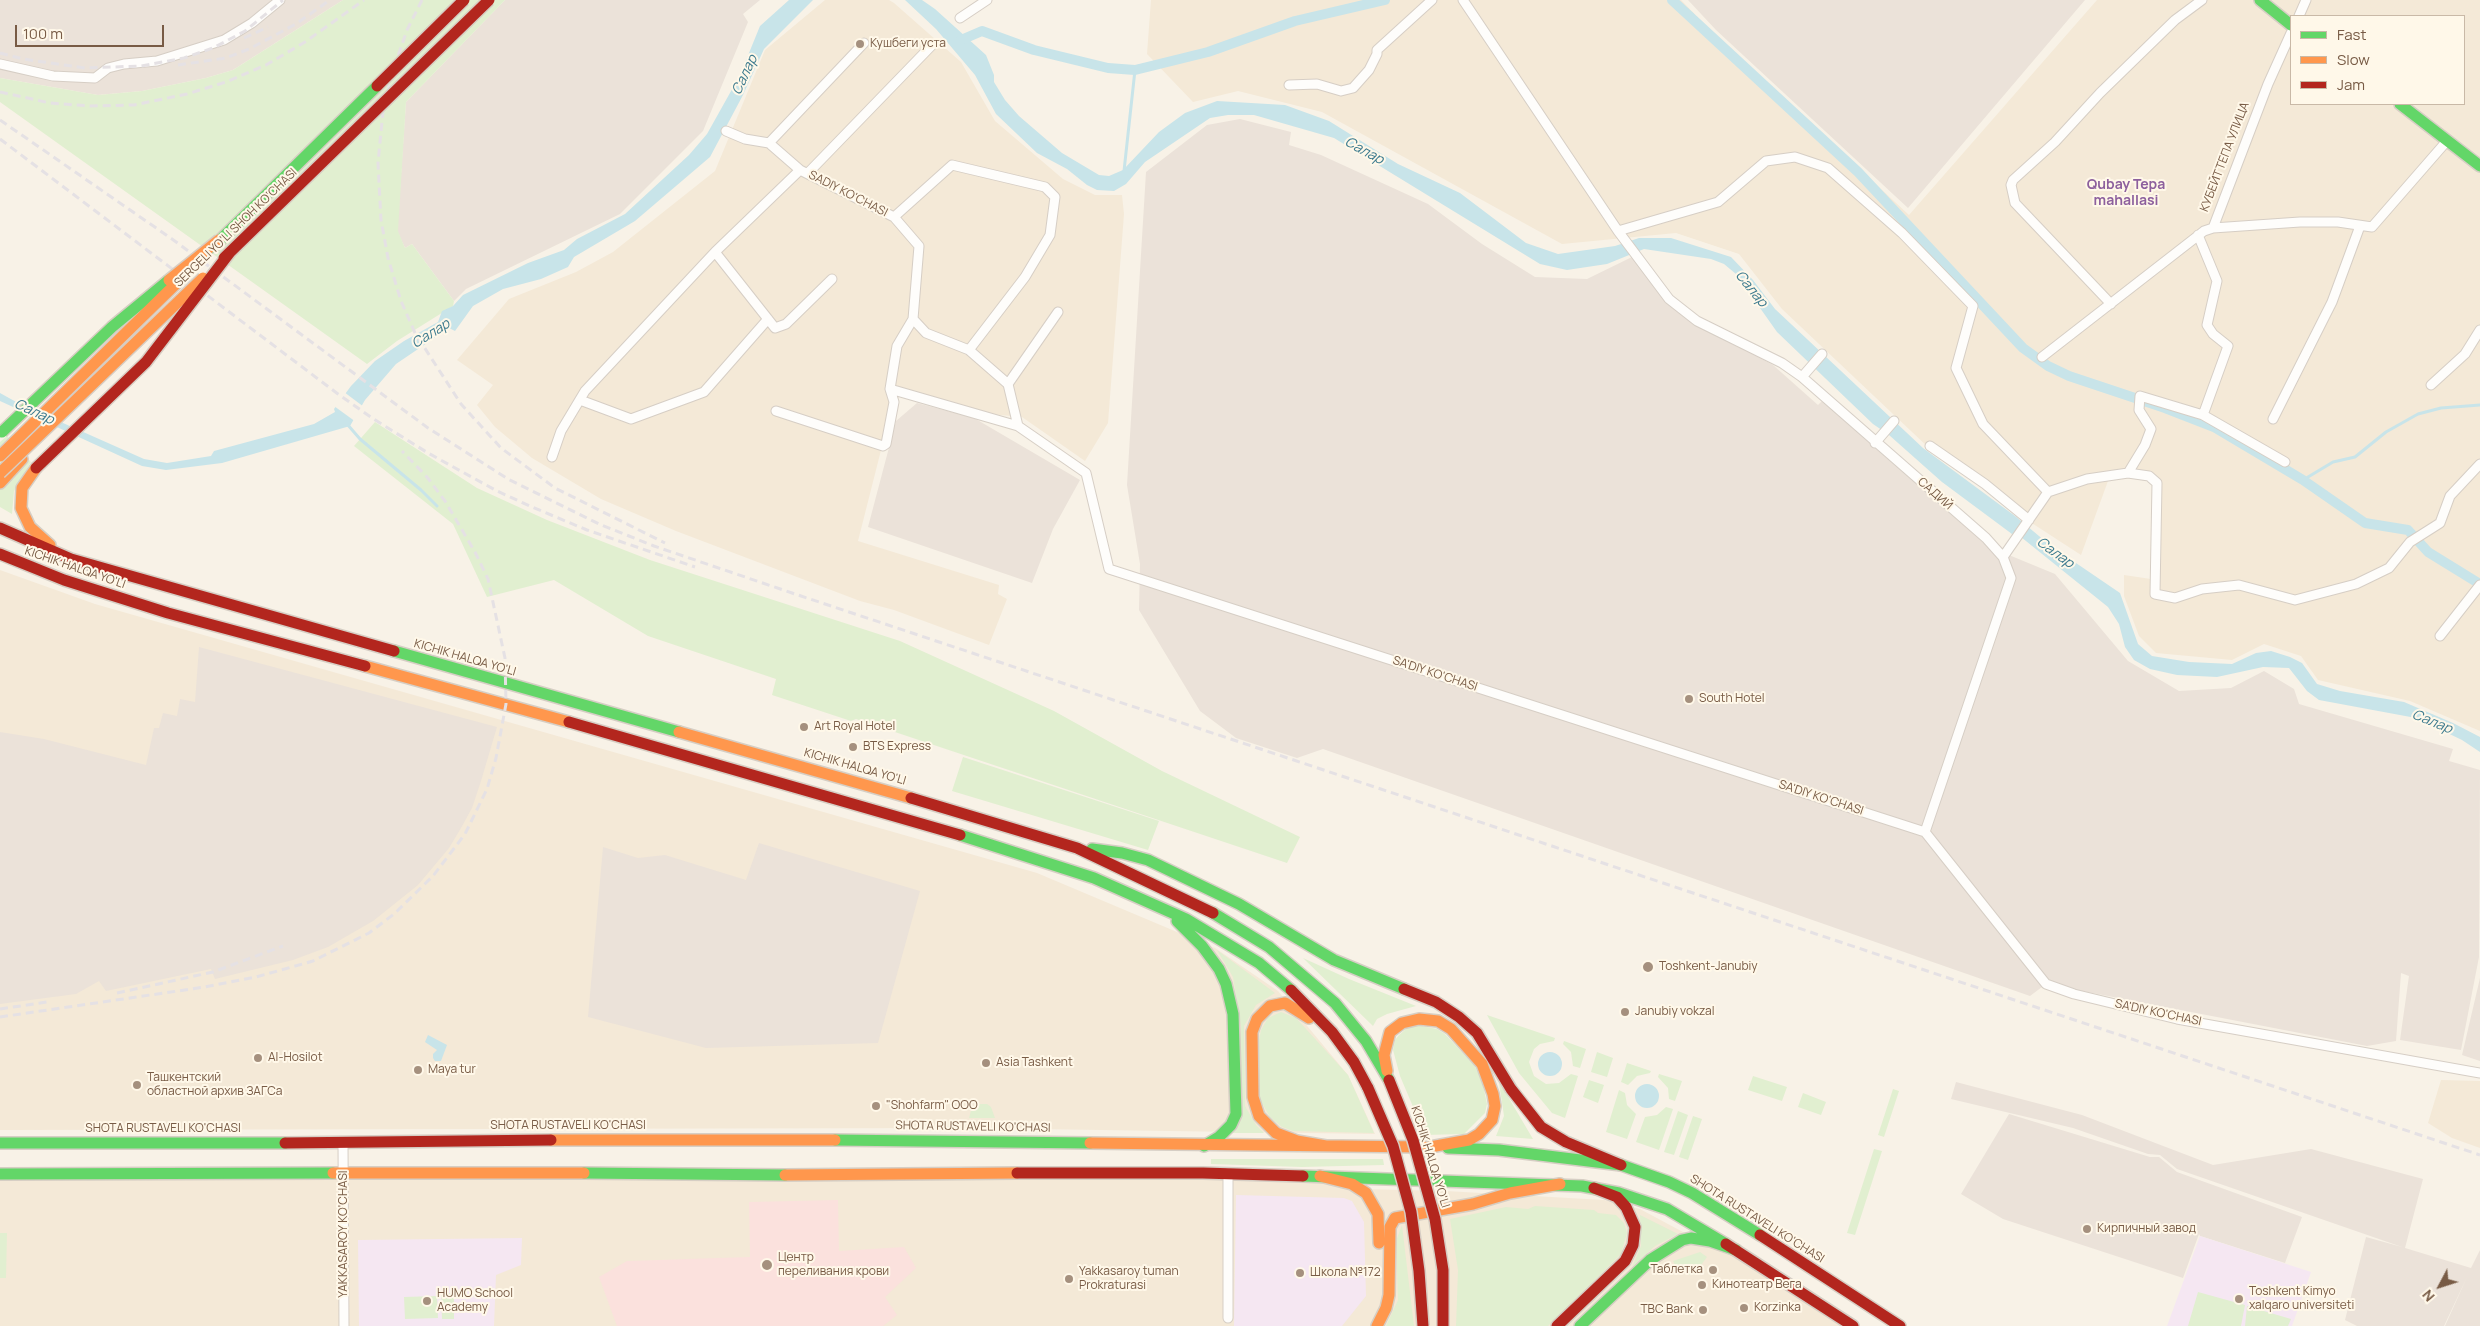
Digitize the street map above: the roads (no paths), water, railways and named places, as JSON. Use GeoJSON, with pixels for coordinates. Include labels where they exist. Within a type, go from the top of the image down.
{"type":"FeatureCollection","features":[{"type":"Feature","properties":{"kind":"main road","name":"SERGELI YO‘LI SHOH KO‘CHASI"},"geometry":{"type":"LineString","coordinates":[[0,456],[168,294],[219,240],[464,0]]}},
{"type":"Feature","properties":{"kind":"main road","name":"SERGELI YO‘LI SHOH KO‘CHASI"},"geometry":{"type":"LineString","coordinates":[[0,473],[74,404],[488,0]]}},
{"type":"Feature","properties":{"kind":"main road"},"geometry":{"type":"LineString","coordinates":[[2260,0],[2290,24]]}},
{"type":"Feature","properties":{"kind":"main road"},"geometry":{"type":"LineString","coordinates":[[2401,105],[2446,142],[2480,166]]}},
{"type":"Feature","properties":{"kind":"main road"},"geometry":{"type":"LineString","coordinates":[[1,433],[112,327],[219,240]]}},
{"type":"Feature","properties":{"kind":"main road"},"geometry":{"type":"LineString","coordinates":[[71,558],[41,538],[22,514],[21,491],[28,477],[146,362],[231,251]]}},
{"type":"Feature","properties":{"kind":"main road"},"geometry":{"type":"LineString","coordinates":[[0,483],[74,404]]}},
{"type":"Feature","properties":{"kind":"main road","name":"KICHIK HALQA YO'LI"},"geometry":{"type":"LineString","coordinates":[[0,528],[71,558],[385,650],[830,774],[1077,848],[1194,903],[1249,933],[1269,947],[1335,1003],[1366,1041],[1389,1080],[1413,1140],[1435,1218],[1443,1270],[1443,1326]]}},
{"type":"Feature","properties":{"kind":"main road","name":"KICHIK HALQA YO'LI"},"geometry":{"type":"LineString","coordinates":[[0,554],[31,568],[168,613],[379,670],[824,796],[1065,867],[1162,907],[1216,936],[1259,963],[1313,1012],[1340,1042],[1368,1088],[1393,1146],[1409,1203],[1417,1251],[1423,1326]]}},
{"type":"Feature","properties":{"kind":"main road"},"geometry":{"type":"LineString","coordinates":[[0,562],[31,568]]}},
{"type":"Feature","properties":{"kind":"main road"},"geometry":{"type":"LineString","coordinates":[[379,670],[385,650]]}},
{"type":"Feature","properties":{"kind":"main road"},"geometry":{"type":"LineString","coordinates":[[824,796],[830,774]]}},
{"type":"Feature","properties":{"kind":"main road"},"geometry":{"type":"LineString","coordinates":[[1077,848],[1122,853],[1148,860],[1239,904],[1306,946],[1334,960],[1436,1002],[1460,1017],[1477,1033],[1511,1089],[1541,1127],[1566,1142],[1621,1165]]}},
{"type":"Feature","properties":{"kind":"main road"},"geometry":{"type":"LineString","coordinates":[[1162,907],[1192,936],[1216,964],[1226,984],[1232,1008],[1236,1114],[1231,1125],[1219,1137],[1204,1146]]}},
{"type":"Feature","properties":{"kind":"main road"},"geometry":{"type":"LineString","coordinates":[[1326,1146],[1297,1141],[1276,1133],[1259,1116],[1254,1103],[1251,1085],[1252,1032],[1257,1020],[1270,1006],[1285,1004],[1307,1016],[1340,1042]]}},
{"type":"Feature","properties":{"kind":"main road"},"geometry":{"type":"LineString","coordinates":[[1389,1080],[1384,1055],[1386,1040],[1396,1027],[1418,1018],[1438,1021],[1451,1029],[1482,1064],[1492,1087],[1495,1106],[1488,1125],[1469,1140],[1430,1147]]}},
{"type":"Feature","properties":{"kind":"main road","name":"SHOTA RUSTAVELI KO'CHASI"},"geometry":{"type":"LineString","coordinates":[[0,1143],[730,1139],[1204,1146],[1430,1147],[1499,1150],[1621,1165],[1692,1192],[1900,1326]]}},
{"type":"Feature","properties":{"kind":"main road"},"geometry":{"type":"LineString","coordinates":[[0,1174],[343,1173],[751,1176],[808,1174],[1228,1174],[1560,1184],[1594,1188],[1667,1210],[1736,1250],[1853,1326]]}},
{"type":"Feature","properties":{"kind":"main road"},"geometry":{"type":"LineString","coordinates":[[1320,1176],[1343,1181],[1360,1189],[1372,1200],[1378,1214],[1378,1296],[1365,1326]]}},
{"type":"Feature","properties":{"kind":"main road"},"geometry":{"type":"LineString","coordinates":[[1377,1326],[1386,1308],[1389,1295],[1390,1227],[1395,1218],[1473,1204],[1510,1193],[1560,1184]]}},
{"type":"Feature","properties":{"kind":"main road"},"geometry":{"type":"LineString","coordinates":[[1557,1326],[1625,1261],[1633,1246],[1635,1228],[1626,1207],[1617,1197],[1594,1188]]}},
{"type":"Feature","properties":{"kind":"main road"},"geometry":{"type":"LineString","coordinates":[[1580,1326],[1650,1260],[1682,1240],[1691,1238],[1710,1240],[1736,1250]]}},
{"type":"Feature","properties":{"kind":"street"},"geometry":{"type":"LineString","coordinates":[[0,64],[52,76],[95,78],[108,68],[124,64],[157,61],[224,40],[252,23],[280,0]]}},
{"type":"Feature","properties":{"kind":"street"},"geometry":{"type":"LineString","coordinates":[[960,18],[987,0]]}},
{"type":"Feature","properties":{"kind":"street"},"geometry":{"type":"LineString","coordinates":[[1289,86],[1317,84],[1341,91],[1353,88],[1369,70],[1377,50],[1432,0]]}},
{"type":"Feature","properties":{"kind":"street","name":"САДИЙ"},"geometry":{"type":"LineString","coordinates":[[1464,0],[1624,240],[1669,299],[1697,321],[1782,362],[1802,377],[1875,443],[1986,538],[2003,557],[2011,578],[1925,832]]}},
{"type":"Feature","properties":{"kind":"street"},"geometry":{"type":"LineString","coordinates":[[2110,304],[2015,203],[2011,191],[2014,180],[2055,142],[2100,93],[2175,20],[2202,0]]}},
{"type":"Feature","properties":{"kind":"street"},"geometry":{"type":"LineString","coordinates":[[2299,15],[2306,0]]}},
{"type":"Feature","properties":{"kind":"street","name":"КУБЕЙТТЕПА УЛИЦА"},"geometry":{"type":"LineString","coordinates":[[2042,357],[2198,235],[2213,228],[2268,84],[2290,36]]}},
{"type":"Feature","properties":{"kind":"street"},"geometry":{"type":"LineString","coordinates":[[726,131],[745,139],[769,143],[864,43]]}},
{"type":"Feature","properties":{"kind":"street"},"geometry":{"type":"LineString","coordinates":[[804,172],[933,44]]}},
{"type":"Feature","properties":{"kind":"street"},"geometry":{"type":"LineString","coordinates":[[2213,228],[2300,222],[2338,222],[2372,227],[2446,142]]}},
{"type":"Feature","properties":{"kind":"street","name":"SADIY KO'CHASI"},"geometry":{"type":"LineString","coordinates":[[769,143],[804,172],[894,217],[919,246],[913,319]]}},
{"type":"Feature","properties":{"kind":"street"},"geometry":{"type":"LineString","coordinates":[[1618,231],[1718,202],[1766,161],[1795,157],[1828,168],[1902,233],[1973,306],[1956,368],[1983,424],[2048,492]]}},
{"type":"Feature","properties":{"kind":"street"},"geometry":{"type":"LineString","coordinates":[[894,217],[952,165],[1045,187],[1055,197],[1050,235],[1025,277],[969,350]]}},
{"type":"Feature","properties":{"kind":"street","name":"SADIY KO'CHASI"},"geometry":{"type":"LineString","coordinates":[[552,457],[561,431],[585,391],[715,252],[804,172]]}},
{"type":"Feature","properties":{"kind":"street"},"geometry":{"type":"LineString","coordinates":[[2273,419],[2332,302],[2360,226]]}},
{"type":"Feature","properties":{"kind":"street"},"geometry":{"type":"LineString","coordinates":[[2198,235],[2217,281],[2207,325],[2212,334],[2228,346],[2203,415]]}},
{"type":"Feature","properties":{"kind":"street"},"geometry":{"type":"LineString","coordinates":[[715,252],[775,328],[786,324],[832,279]]}},
{"type":"Feature","properties":{"kind":"street"},"geometry":{"type":"LineString","coordinates":[[1008,384],[1058,312]]}},
{"type":"Feature","properties":{"kind":"street"},"geometry":{"type":"LineString","coordinates":[[580,400],[631,419],[704,392],[768,319]]}},
{"type":"Feature","properties":{"kind":"street"},"geometry":{"type":"LineString","coordinates":[[776,411],[883,446],[886,444],[894,402],[890,389],[897,346],[913,319],[926,333],[969,350],[1008,384],[1018,426],[890,389]]}},
{"type":"Feature","properties":{"kind":"street"},"geometry":{"type":"LineString","coordinates":[[2431,385],[2465,354],[2480,330]]}},
{"type":"Feature","properties":{"kind":"street"},"geometry":{"type":"LineString","coordinates":[[1802,377],[1822,354]]}},
{"type":"Feature","properties":{"kind":"street"},"geometry":{"type":"LineString","coordinates":[[2128,473],[2151,429],[2139,410],[2140,396],[2203,415],[2285,462]]}},
{"type":"Feature","properties":{"kind":"street"},"geometry":{"type":"LineString","coordinates":[[1875,443],[1894,420]]}},
{"type":"Feature","properties":{"kind":"street","name":"SA'DIY KO'CHASI"},"geometry":{"type":"LineString","coordinates":[[1018,426],[1086,473],[1109,569],[1925,832],[2046,984],[2074,994],[2177,1019],[2480,1073]]}},
{"type":"Feature","properties":{"kind":"street"},"geometry":{"type":"LineString","coordinates":[[1930,446],[1986,484],[2029,521]]}},
{"type":"Feature","properties":{"kind":"street"},"geometry":{"type":"LineString","coordinates":[[2003,557],[2048,492],[2087,479],[2128,473],[2149,476],[2157,483],[2155,594],[2176,598],[2202,589],[2240,585],[2295,600],[2356,584],[2389,568],[2410,542],[2426,534],[2440,523],[2450,496],[2480,464]]}},
{"type":"Feature","properties":{"kind":"street"},"geometry":{"type":"LineString","coordinates":[[2440,636],[2479,586]]}},
{"type":"Feature","properties":{"kind":"street","name":"YAKKASAROY KO'CHASI"},"geometry":{"type":"LineString","coordinates":[[342,1142],[344,1326]]}},
{"type":"Feature","properties":{"kind":"street"},"geometry":{"type":"LineString","coordinates":[[1228,1174],[1228,1318]]}},
{"type":"Feature","properties":{"kind":"water","name":"Салар"},"geometry":{"type":"Polygon","coordinates":[[[789,0],[813,0],[764,49],[743,95],[710,157],[635,221],[574,257],[568,267],[541,279],[503,289],[473,306],[455,331],[449,328],[396,364],[365,400],[350,426],[222,463],[166,470],[142,466],[0,401],[0,393],[18,403],[144,459],[167,463],[211,456],[214,451],[314,424],[335,412],[334,409],[351,386],[375,361],[404,341],[438,322],[442,311],[453,306],[463,295],[528,263],[564,250],[577,239],[625,214],[689,155],[707,134],[740,75],[760,26],[789,0]]]}},
{"type":"Feature","properties":{"kind":"water","name":"Салар"},"geometry":{"type":"Polygon","coordinates":[[[905,0],[922,0],[935,9],[986,55],[994,75],[994,82],[1005,100],[1019,116],[1062,153],[1099,175],[1109,176],[1123,170],[1159,132],[1185,113],[1217,101],[1285,105],[1329,121],[1398,164],[1460,193],[1526,243],[1558,254],[1615,246],[1639,238],[1671,238],[1731,257],[1753,280],[1775,309],[1923,448],[2015,516],[2051,546],[2120,593],[2138,644],[2152,656],[2189,662],[2232,664],[2256,653],[2271,651],[2302,663],[2317,684],[2340,691],[2404,702],[2453,723],[2480,737],[2480,752],[2462,740],[2416,718],[2319,700],[2307,691],[2289,668],[2263,667],[2217,677],[2177,675],[2150,669],[2134,660],[2125,647],[2119,624],[2108,607],[2016,533],[2012,534],[1942,482],[1889,435],[1873,424],[1777,332],[1736,274],[1724,264],[1711,259],[1644,249],[1607,264],[1567,270],[1540,264],[1334,138],[1254,115],[1228,115],[1210,118],[1145,162],[1126,184],[1114,191],[1097,190],[1087,185],[1067,169],[1037,153],[996,114],[975,75],[936,29],[905,0]]]}},
{"type":"Feature","properties":{"kind":"water"},"geometry":{"type":"Polygon","coordinates":[[[428,1035],[447,1045],[441,1061],[435,1061],[433,1054],[437,1050],[425,1042],[428,1035]]]}},
{"type":"Feature","properties":{"kind":"water"},"geometry":{"type":"Polygon","coordinates":[[[1550,1052],[1555,1053],[1561,1059],[1561,1069],[1555,1075],[1550,1076],[1545,1075],[1539,1069],[1538,1064],[1539,1059],[1545,1053],[1550,1052]]]}},
{"type":"Feature","properties":{"kind":"water"},"geometry":{"type":"Polygon","coordinates":[[[1647,1084],[1652,1085],[1658,1091],[1658,1101],[1652,1107],[1647,1108],[1642,1107],[1636,1101],[1635,1096],[1636,1091],[1642,1085],[1647,1084]]]}},
{"type":"Feature","properties":{"kind":"waterway","name":"Салар"},"geometry":{"type":"LineString","coordinates":[[961,40],[982,31],[1034,50],[1108,68],[1135,70],[1208,52],[1295,21],[1385,0]]}},
{"type":"Feature","properties":{"kind":"waterway","name":"Салар"},"geometry":{"type":"LineString","coordinates":[[1672,0],[1858,172],[2023,348],[2048,366],[2069,376],[2165,408],[2214,427],[2303,480],[2365,523],[2408,530],[2428,552],[2480,584]]}},
{"type":"Feature","properties":{"kind":"waterway"},"geometry":{"type":"LineString","coordinates":[[1124,171],[1135,70]]}},
{"type":"Feature","properties":{"kind":"waterway"},"geometry":{"type":"LineString","coordinates":[[2303,480],[2333,462],[2355,457],[2386,432],[2418,414],[2441,408],[2480,405]]}},
{"type":"Feature","properties":{"kind":"waterway"},"geometry":{"type":"LineString","coordinates":[[347,424],[360,439],[421,490],[437,506]]}},
{"type":"Feature","properties":{"kind":"railway"},"geometry":{"type":"LineString","coordinates":[[0,53],[23,59],[85,68],[141,66],[184,58],[213,48],[245,31],[283,0]]}},
{"type":"Feature","properties":{"kind":"railway"},"geometry":{"type":"LineString","coordinates":[[178,65],[226,58],[249,49],[296,24],[330,0]]}},
{"type":"Feature","properties":{"kind":"railway"},"geometry":{"type":"LineString","coordinates":[[0,92],[50,103],[90,106],[134,105],[187,94],[226,82],[266,65],[305,42],[364,0]]}},
{"type":"Feature","properties":{"kind":"railway"},"geometry":{"type":"LineString","coordinates":[[422,0],[407,30],[392,73],[383,111],[378,163],[381,220],[388,258],[401,301],[415,333],[461,404],[501,448],[555,488],[665,543]]}},
{"type":"Feature","properties":{"kind":"railway"},"geometry":{"type":"LineString","coordinates":[[244,38],[268,27]]}},
{"type":"Feature","properties":{"kind":"railway"},"geometry":{"type":"LineString","coordinates":[[0,120],[172,239],[428,428],[508,479],[599,524],[654,546],[792,593],[2480,1155]]}},
{"type":"Feature","properties":{"kind":"railway"},"geometry":{"type":"LineString","coordinates":[[0,139],[338,394],[428,453],[497,491],[532,507],[587,530],[695,567]]}},
{"type":"Feature","properties":{"kind":"railway"},"geometry":{"type":"LineString","coordinates":[[0,1017],[205,987],[256,977],[313,961],[369,933],[394,914],[433,876],[465,834],[487,789],[496,758],[506,704],[505,658],[488,579],[475,552],[445,501],[427,477],[402,451]]}},
{"type":"Feature","properties":{"kind":"railway"},"geometry":{"type":"LineString","coordinates":[[117,993],[213,972],[283,946]]}},
{"type":"Feature","properties":{"kind":"railway"},"geometry":{"type":"LineString","coordinates":[[0,1009],[47,1002]]}},
{"type":"Feature","properties":{"kind":"place","name":"Кушбеги уста"},"geometry":{"type":"Point","coordinates":[860,44]}},
{"type":"Feature","properties":{"kind":"place","name":"South Hotel"},"geometry":{"type":"Point","coordinates":[1689,699]}},
{"type":"Feature","properties":{"kind":"place","name":"Art Royal Hotel"},"geometry":{"type":"Point","coordinates":[804,727]}},
{"type":"Feature","properties":{"kind":"place","name":"BTS Express"},"geometry":{"type":"Point","coordinates":[853,747]}},
{"type":"Feature","properties":{"kind":"place","name":"Toshkent-Janubiy"},"geometry":{"type":"Point","coordinates":[1648,967]}},
{"type":"Feature","properties":{"kind":"place","name":"Janubiy vokzal"},"geometry":{"type":"Point","coordinates":[1625,1012]}},
{"type":"Feature","properties":{"kind":"place","name":"Al-Hosilot"},"geometry":{"type":"Point","coordinates":[258,1058]}},
{"type":"Feature","properties":{"kind":"place","name":"Asia Tashkent"},"geometry":{"type":"Point","coordinates":[986,1063]}},
{"type":"Feature","properties":{"kind":"place","name":"Maya tur"},"geometry":{"type":"Point","coordinates":[418,1070]}},
{"type":"Feature","properties":{"kind":"place","name":"Ташкентский областной архив ЗАГСа"},"geometry":{"type":"Point","coordinates":[137,1085]}},
{"type":"Feature","properties":{"kind":"place","name":"\"Shohfarm\" OOO"},"geometry":{"type":"Point","coordinates":[876,1106]}},
{"type":"Feature","properties":{"kind":"place","name":"Кирпичный завод"},"geometry":{"type":"Point","coordinates":[2087,1229]}},
{"type":"Feature","properties":{"kind":"place","name":"Центр переливания крови"},"geometry":{"type":"Point","coordinates":[767,1265]}},
{"type":"Feature","properties":{"kind":"place","name":"Таблетка"},"geometry":{"type":"Point","coordinates":[1713,1270]}},
{"type":"Feature","properties":{"kind":"place","name":"Школа №172"},"geometry":{"type":"Point","coordinates":[1300,1273]}},
{"type":"Feature","properties":{"kind":"place","name":"Yakkasaroy tuman Prokraturasi"},"geometry":{"type":"Point","coordinates":[1069,1279]}},
{"type":"Feature","properties":{"kind":"place","name":"Кинотеатр Вега"},"geometry":{"type":"Point","coordinates":[1702,1285]}},
{"type":"Feature","properties":{"kind":"place","name":"Toshkent Kimyo xalqaro universiteti"},"geometry":{"type":"Point","coordinates":[2239,1299]}},
{"type":"Feature","properties":{"kind":"place","name":"HUMO School Academy"},"geometry":{"type":"Point","coordinates":[427,1301]}},
{"type":"Feature","properties":{"kind":"place","name":"Korzinka"},"geometry":{"type":"Point","coordinates":[1744,1308]}},
{"type":"Feature","properties":{"kind":"place","name":"TBC Bank"},"geometry":{"type":"Point","coordinates":[1703,1310]}},
{"type":"Feature","properties":{"kind":"district","name":"Qubay Tepa mahallasi"},"geometry":{"type":"Point","coordinates":[2126,194]}}]}
